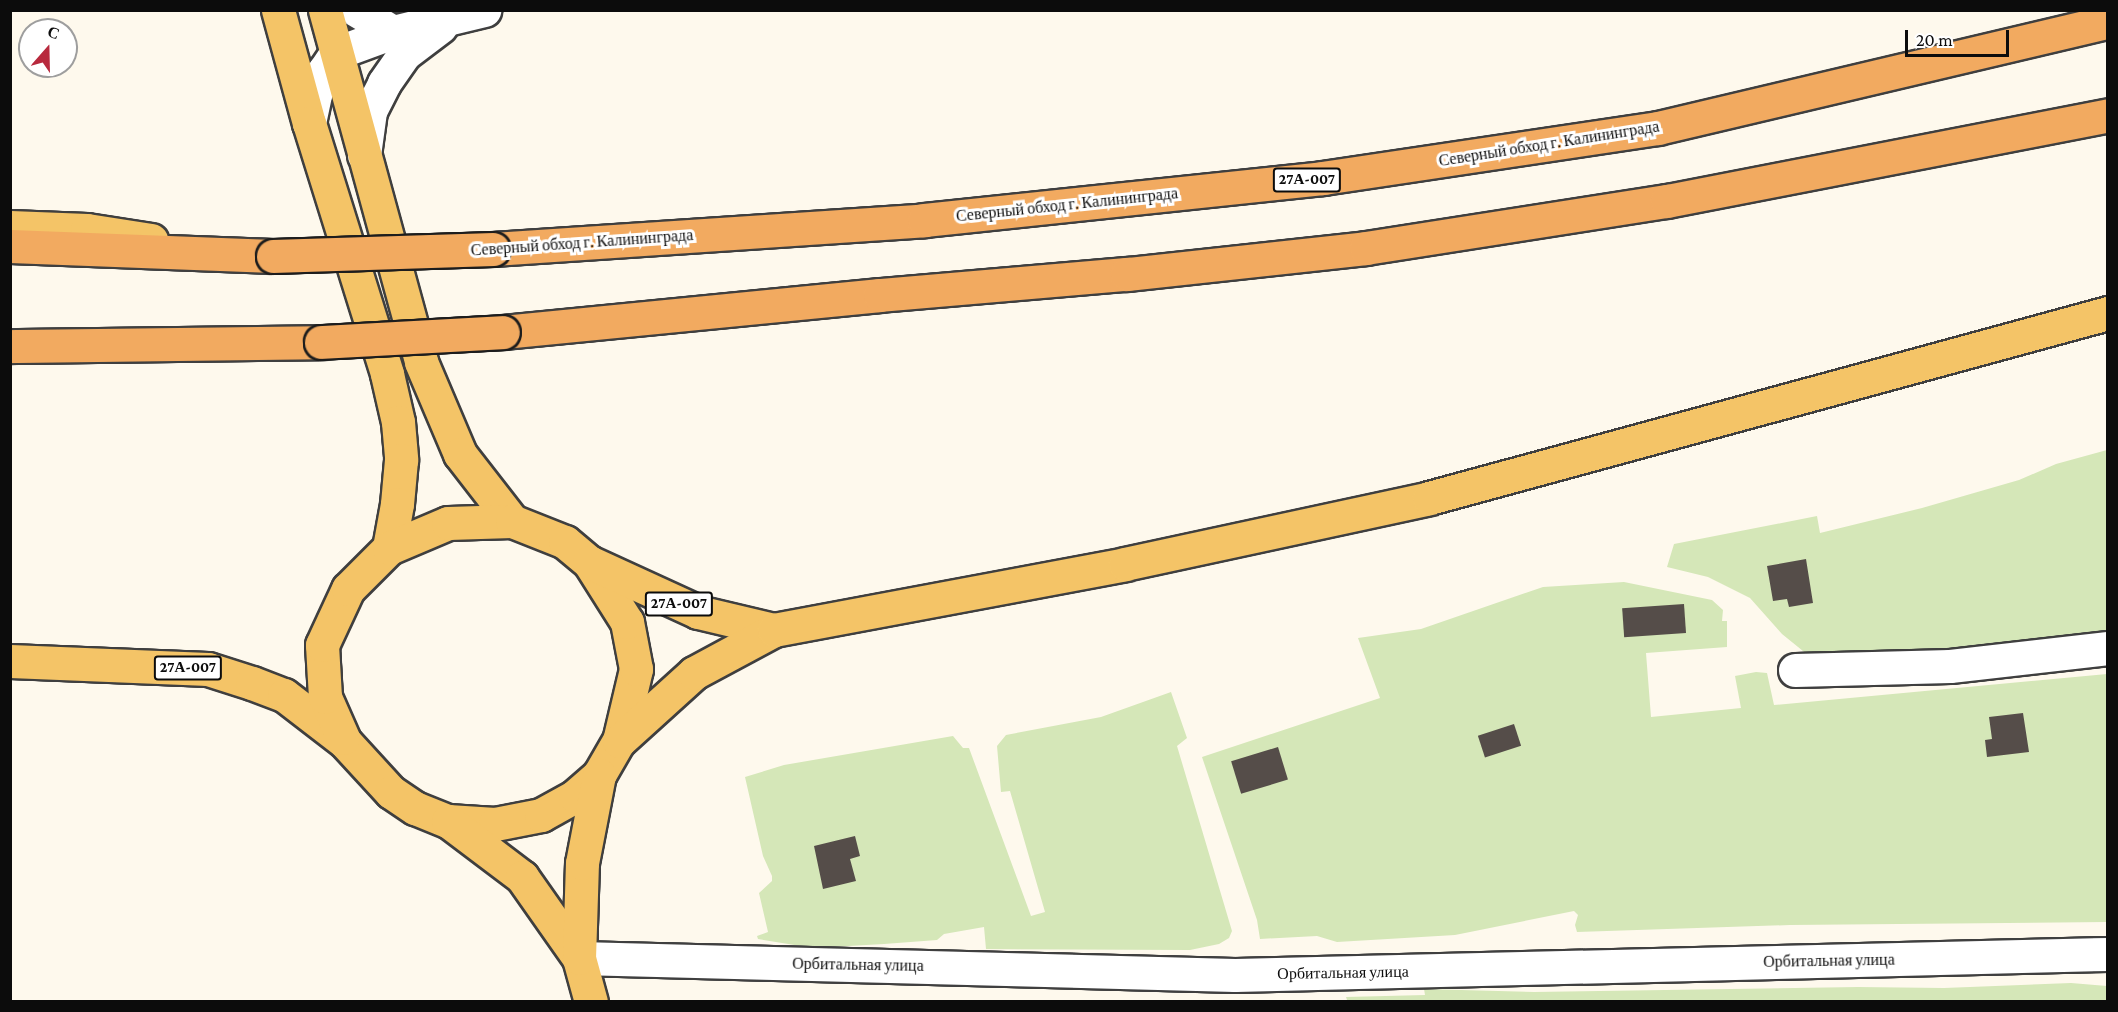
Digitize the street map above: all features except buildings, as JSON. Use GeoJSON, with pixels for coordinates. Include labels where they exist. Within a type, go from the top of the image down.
{"type":"FeatureCollection","features":[{"type":"Feature","properties":{"kind":"highway","name":"Северный обход г. Калининграда"},"geometry":{"type":"LineString","coordinates":[[10,246],[260,256],[493,249],[924,220],[1312,180],[1658,128],[2108,22]]}},
{"type":"Feature","properties":{"kind":"highway"},"geometry":{"type":"LineString","coordinates":[[10,346],[321,342],[504,332],[880,295],[1127,274],[1366,248],[1667,201],[2108,115]]}},
{"type":"Feature","properties":{"kind":"main road"},"geometry":{"type":"LineString","coordinates":[[278,10],[309,123],[387,374],[398,422],[401,460],[397,504],[388,548]]}},
{"type":"Feature","properties":{"kind":"main road"},"geometry":{"type":"LineString","coordinates":[[325,10],[421,362],[460,454],[512,521]]}},
{"type":"Feature","properties":{"kind":"main road"},"geometry":{"type":"LineString","coordinates":[[10,226],[87,230],[260,256]]}},
{"type":"Feature","properties":{"kind":"main road","name":"27А-007"},"geometry":{"type":"LineString","coordinates":[[619,741],[694,673],[774,630],[1125,564],[1429,498],[2108,313]]}},
{"type":"Feature","properties":{"kind":"main road"},"geometry":{"type":"LineString","coordinates":[[448,821],[495,824],[541,815],[575,796],[599,775],[619,741],[636,669],[627,622],[590,562],[565,542],[512,521],[448,523],[388,548],[348,589],[322,645],[325,697],[345,742],[391,792],[415,808],[448,821],[522,877],[579,958]]}},
{"type":"Feature","properties":{"kind":"main road","name":"27А-007"},"geometry":{"type":"LineString","coordinates":[[590,562],[698,612],[774,630]]}},
{"type":"Feature","properties":{"kind":"main road","name":"27А-007"},"geometry":{"type":"LineString","coordinates":[[10,661],[208,669],[284,695],[345,742]]}},
{"type":"Feature","properties":{"kind":"main road"},"geometry":{"type":"LineString","coordinates":[[591,1002],[579,958],[582,863],[599,775]]}},
{"type":"Feature","properties":{"kind":"street"},"geometry":{"type":"LineString","coordinates":[[356,10],[393,32]]}},
{"type":"Feature","properties":{"kind":"street"},"geometry":{"type":"LineString","coordinates":[[309,123],[315,94],[324,71],[336,53],[393,32],[449,21],[484,10]]}},
{"type":"Feature","properties":{"kind":"street"},"geometry":{"type":"LineString","coordinates":[[1720,114],[1819,78],[2108,12]]}},
{"type":"Feature","properties":{"kind":"street"},"geometry":{"type":"LineString","coordinates":[[364,155],[370,111],[384,83],[404,54],[449,21]]}},
{"type":"Feature","properties":{"kind":"street"},"geometry":{"type":"LineString","coordinates":[[1795,670],[1950,666],[2108,648]]}},
{"type":"Feature","properties":{"kind":"street","name":"Орбитальная улица"},"geometry":{"type":"LineString","coordinates":[[579,958],[1235,975],[2108,954]]}},
{"type":"Feature","properties":{"kind":"green space"},"geometry":{"type":"Polygon","coordinates":[[[2107,450],[2107,643],[1819,664],[1782,634],[1750,598],[1708,577],[1667,567],[1674,544],[1817,516],[1820,533],[1922,508],[2019,480],[2056,464],[2107,450]]]}},
{"type":"Feature","properties":{"kind":"green space"},"geometry":{"type":"Polygon","coordinates":[[[1624,582],[1712,600],[1723,610],[1722,621],[1727,621],[1727,647],[1646,653],[1651,717],[1741,708],[1735,676],[1756,672],[1767,673],[1774,705],[2107,674],[2107,922],[1790,925],[1577,932],[1575,925],[1578,915],[1574,911],[1455,935],[1337,942],[1317,936],[1260,939],[1257,920],[1202,757],[1380,698],[1358,638],[1421,629],[1543,587],[1624,582]]]}},
{"type":"Feature","properties":{"kind":"green space"},"geometry":{"type":"Polygon","coordinates":[[[1171,692],[1187,738],[1177,746],[1232,931],[1229,938],[1219,944],[1190,950],[986,949],[984,927],[944,934],[937,940],[813,948],[758,939],[757,936],[768,932],[759,893],[772,881],[772,876],[763,856],[745,777],[784,765],[953,736],[963,748],[969,748],[1031,916],[1045,912],[1010,791],[1001,792],[997,746],[1006,735],[1101,717],[1171,692]]]}},
{"type":"Feature","properties":{"kind":"green space"},"geometry":{"type":"Polygon","coordinates":[[[2071,983],[2107,986],[2107,1001],[1323,1001],[1347,1000],[1346,997],[1425,995],[1424,989],[1534,992],[1858,987],[1944,988],[2071,983]]]}}]}
